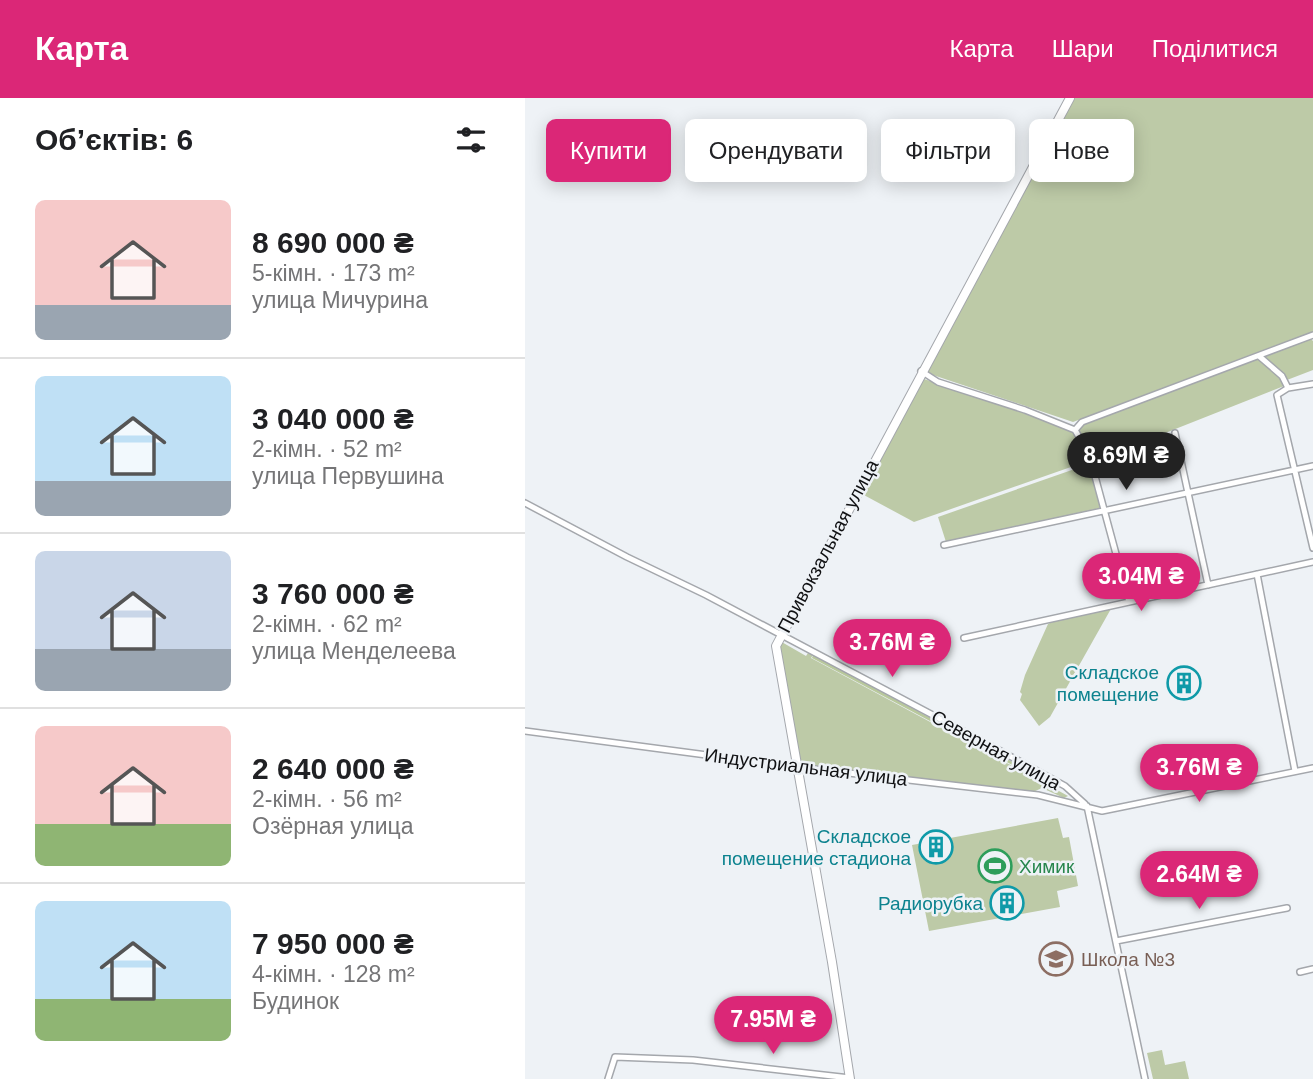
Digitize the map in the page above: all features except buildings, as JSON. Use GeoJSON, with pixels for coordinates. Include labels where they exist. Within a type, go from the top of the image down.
{"type":"FeatureCollection","features":[{"type":"Feature","properties":{"kind":"main road","name":"Привокзальная улица"},"geometry":{"type":"LineString","coordinates":[[850,1079],[776,646],[921,371],[1070,98]]}},
{"type":"Feature","properties":{"kind":"street"},"geometry":{"type":"LineString","coordinates":[[1075,430],[1082,422],[1313,335]]}},
{"type":"Feature","properties":{"kind":"street"},"geometry":{"type":"LineString","coordinates":[[1259,356],[1282,376],[1288,388]]}},
{"type":"Feature","properties":{"kind":"street"},"geometry":{"type":"LineString","coordinates":[[921,371],[938,382],[1025,410],[1075,430],[1089,454],[1129,602]]}},
{"type":"Feature","properties":{"kind":"street"},"geometry":{"type":"LineString","coordinates":[[1313,384],[1288,388],[1277,395],[1313,548]]}},
{"type":"Feature","properties":{"kind":"street"},"geometry":{"type":"LineString","coordinates":[[1174,433],[1208,585]]}},
{"type":"Feature","properties":{"kind":"street"},"geometry":{"type":"LineString","coordinates":[[944,545],[1313,466]]}},
{"type":"Feature","properties":{"kind":"street","name":"Северная улица"},"geometry":{"type":"LineString","coordinates":[[525,503],[1065,786],[1087,806]]}},
{"type":"Feature","properties":{"kind":"street"},"geometry":{"type":"LineString","coordinates":[[964,638],[1313,562]]}},
{"type":"Feature","properties":{"kind":"street"},"geometry":{"type":"LineString","coordinates":[[1257,575],[1295,771]]}},
{"type":"Feature","properties":{"kind":"street","name":"Индустриальная улица"},"geometry":{"type":"LineString","coordinates":[[525,731],[797,767],[1038,794],[1102,811],[1313,768]]}},
{"type":"Feature","properties":{"kind":"street"},"geometry":{"type":"LineString","coordinates":[[1087,806],[1145,1079]]}},
{"type":"Feature","properties":{"kind":"street"},"geometry":{"type":"LineString","coordinates":[[1116,941],[1287,908]]}},
{"type":"Feature","properties":{"kind":"street"},"geometry":{"type":"LineString","coordinates":[[1300,972],[1313,969]]}},
{"type":"Feature","properties":{"kind":"street","name":"Привокзальная улица"},"geometry":{"type":"LineString","coordinates":[[608,1079],[615,1057],[693,1060],[850,1079]]}},
{"type":"Feature","properties":{"kind":"green space"},"geometry":{"type":"Polygon","coordinates":[[[1074,98],[1313,98],[1313,333],[1073,422],[927,373],[1029,182],[1134,182],[1134,119],[1063,119],[1074,98]]]}},
{"type":"Feature","properties":{"kind":"green space"},"geometry":{"type":"Polygon","coordinates":[[[1310,338],[1313,341],[1313,370],[1287,380],[1263,356],[1310,338]]]}},
{"type":"Feature","properties":{"kind":"green space"},"geometry":{"type":"Polygon","coordinates":[[[1259,358],[1284,381],[1284,386],[1145,441],[1136,440],[1091,455],[1078,430],[1082,424],[1259,358]]]}},
{"type":"Feature","properties":{"kind":"green space"},"geometry":{"type":"Polygon","coordinates":[[[924,379],[1074,431],[1088,461],[914,522],[862,494],[924,379]]]}},
{"type":"Feature","properties":{"kind":"green space"},"geometry":{"type":"Polygon","coordinates":[[[1089,464],[1100,508],[946,542],[938,517],[1089,464]]]}},
{"type":"Feature","properties":{"kind":"green space"},"geometry":{"type":"Polygon","coordinates":[[[1112,607],[1050,717],[1039,726],[1020,700],[1020,692],[1048,624],[1112,607]]]}},
{"type":"Feature","properties":{"kind":"green space"},"geometry":{"type":"Polygon","coordinates":[[[780,641],[806,656],[808,653],[813,655],[811,658],[1031,776],[1033,773],[1040,777],[1039,780],[1068,796],[1064,798],[1042,788],[1033,792],[1021,792],[800,765],[778,647],[780,641]]]}},
{"type":"Feature","properties":{"kind":"green space"},"geometry":{"type":"Polygon","coordinates":[[[813,655],[1033,773],[1031,775],[812,658],[813,655]]]}},
{"type":"Feature","properties":{"kind":"green space","name":"Химик"},"geometry":{"type":"Polygon","coordinates":[[[1058,818],[1063,838],[1069,837],[1078,886],[1057,891],[1060,907],[929,931],[912,845],[1058,818]]]}},
{"type":"Feature","properties":{"kind":"green space"},"geometry":{"type":"Polygon","coordinates":[[[1162,1050],[1165,1065],[1185,1061],[1189,1079],[1153,1079],[1147,1053],[1162,1050]]]}},
{"type":"Feature","properties":{"kind":"place","name":"Складское помещение"},"geometry":{"type":"Point","coordinates":[1184,683]}},
{"type":"Feature","properties":{"kind":"place","name":"Складское помещение стадиона"},"geometry":{"type":"Point","coordinates":[936,847]}},
{"type":"Feature","properties":{"kind":"place","name":"Химик"},"geometry":{"type":"Point","coordinates":[995,866]}},
{"type":"Feature","properties":{"kind":"place","name":"Радиорубка"},"geometry":{"type":"Point","coordinates":[1007,903]}},
{"type":"Feature","properties":{"kind":"place","name":"Школа №3"},"geometry":{"type":"Point","coordinates":[1056,959]}}]}
